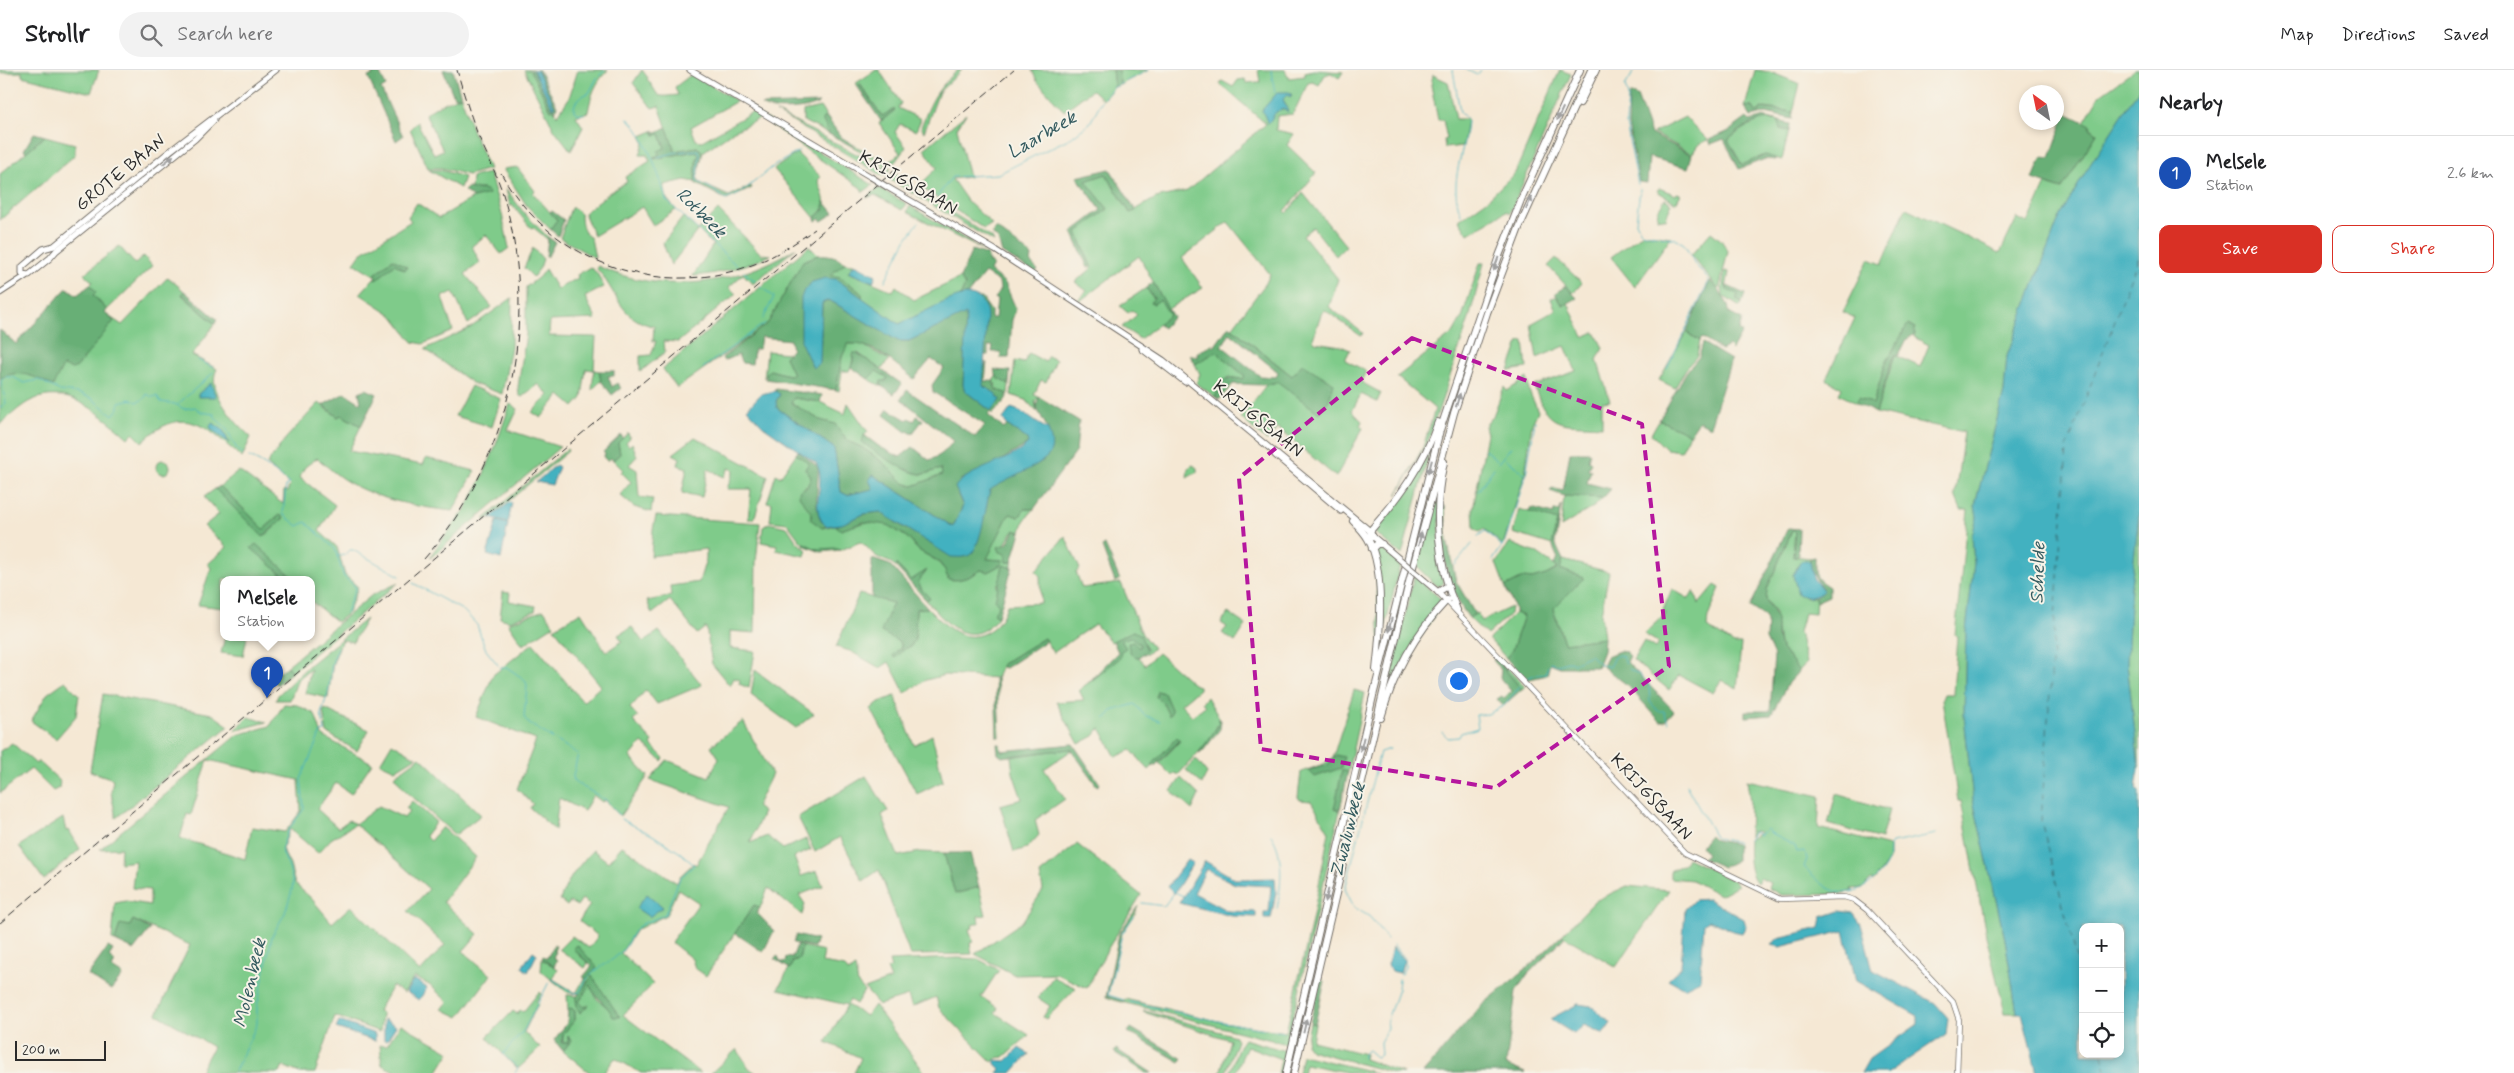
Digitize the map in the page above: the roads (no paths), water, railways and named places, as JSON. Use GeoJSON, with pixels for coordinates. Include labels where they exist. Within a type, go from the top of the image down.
{"type":"FeatureCollection","features":[{"type":"Feature","properties":{"kind":"highway"},"geometry":{"type":"LineString","coordinates":[[1286,1073],[1372,696],[1419,507],[1459,370],[1498,256],[1580,70]]}},
{"type":"Feature","properties":{"kind":"highway"},"geometry":{"type":"LineString","coordinates":[[1294,1073],[1411,573],[1444,446],[1468,369],[1502,272],[1531,198],[1591,70]]}},
{"type":"Feature","properties":{"kind":"highway"},"geometry":{"type":"LineString","coordinates":[[1565,125],[1583,97],[1596,70]]}},
{"type":"Feature","properties":{"kind":"highway"},"geometry":{"type":"LineString","coordinates":[[1371,534],[1417,469],[1432,440],[1452,378],[1459,370]]}},
{"type":"Feature","properties":{"kind":"highway"},"geometry":{"type":"LineString","coordinates":[[1444,446],[1446,452],[1439,509],[1442,560],[1446,586],[1456,610]]}},
{"type":"Feature","properties":{"kind":"highway"},"geometry":{"type":"LineString","coordinates":[[1353,521],[1367,538],[1372,549],[1379,591],[1380,616],[1372,696]]}},
{"type":"Feature","properties":{"kind":"highway"},"geometry":{"type":"LineString","coordinates":[[1372,549],[1377,544],[1382,544]]}},
{"type":"Feature","properties":{"kind":"highway"},"geometry":{"type":"LineString","coordinates":[[1438,592],[1446,586]]}},
{"type":"Feature","properties":{"kind":"highway"},"geometry":{"type":"LineString","coordinates":[[1372,739],[1378,730],[1388,692],[1403,660],[1415,640],[1447,600]]}},
{"type":"Feature","properties":{"kind":"main road","name":"GROTE BAAN"},"geometry":{"type":"LineString","coordinates":[[0,293],[21,271],[23,266],[48,248],[54,246],[170,151],[214,120],[276,70]]}},
{"type":"Feature","properties":{"kind":"main road","name":"KRIJGSBAAN"},"geometry":{"type":"LineString","coordinates":[[690,70],[995,250],[1110,325],[1162,362],[1300,475],[1328,495],[1447,600],[1685,854],[1780,899],[1844,897],[1854,900],[1867,910],[1953,1002],[1960,1020],[1957,1073]]}},
{"type":"Feature","properties":{"kind":"main road","name":"GROTE BAAN"},"geometry":{"type":"LineString","coordinates":[[8,286],[26,276],[195,139],[214,120]]}},
{"type":"Feature","properties":{"kind":"main road"},"geometry":{"type":"LineString","coordinates":[[48,248],[52,254]]}},
{"type":"Feature","properties":{"kind":"main road"},"geometry":{"type":"LineString","coordinates":[[21,271],[26,276]]}},
{"type":"Feature","properties":{"kind":"main road","name":"KRIJGSBAAN"},"geometry":{"type":"LineString","coordinates":[[1300,475],[1310,486],[1371,534]]}},
{"type":"Feature","properties":{"kind":"main road"},"geometry":{"type":"LineString","coordinates":[[1310,486],[1328,495]]}},
{"type":"Feature","properties":{"kind":"water"},"geometry":{"type":"Polygon","coordinates":[[[533,70],[537,70],[555,107],[553,108],[533,70]]]}},
{"type":"Feature","properties":{"kind":"water","name":"Schelde"},"geometry":{"type":"Polygon","coordinates":[[[2139,89],[2139,514],[2131,586],[2127,663],[2139,768],[2136,788],[2139,792],[2139,1073],[2037,1073],[2022,1013],[2017,1013],[2005,939],[1973,800],[1964,716],[1966,631],[1974,563],[1972,535],[1977,518],[1975,505],[2004,392],[2007,356],[2059,219],[2086,171],[2139,89]]]}},
{"type":"Feature","properties":{"kind":"water"},"geometry":{"type":"Polygon","coordinates":[[[1278,92],[1289,92],[1292,95],[1290,97],[1287,95],[1283,99],[1288,112],[1283,109],[1276,112],[1268,124],[1262,110],[1278,92]]]}},
{"type":"Feature","properties":{"kind":"water"},"geometry":{"type":"Polygon","coordinates":[[[855,264],[876,275],[873,282],[848,272],[855,264]]]}},
{"type":"Feature","properties":{"kind":"water"},"geometry":{"type":"Polygon","coordinates":[[[825,278],[836,279],[899,324],[954,298],[973,295],[979,299],[984,305],[987,316],[983,386],[995,393],[1000,400],[991,411],[965,391],[963,385],[966,314],[909,341],[898,341],[829,300],[822,303],[820,363],[813,368],[801,343],[801,298],[804,290],[812,282],[825,278]]]}},
{"type":"Feature","properties":{"kind":"water"},"geometry":{"type":"Polygon","coordinates":[[[211,383],[216,397],[198,397],[198,394],[211,383]]]}},
{"type":"Feature","properties":{"kind":"water"},"geometry":{"type":"Polygon","coordinates":[[[775,391],[780,394],[776,401],[777,408],[834,448],[841,492],[847,495],[873,489],[869,480],[873,475],[953,527],[963,506],[955,487],[969,476],[1011,456],[1028,444],[1027,439],[1007,425],[1003,419],[1011,408],[1048,429],[1052,447],[1047,457],[1040,462],[990,490],[981,531],[973,552],[966,557],[951,557],[880,512],[864,514],[842,524],[826,526],[818,511],[820,479],[816,463],[763,426],[747,409],[761,394],[775,391]]]}},
{"type":"Feature","properties":{"kind":"water"},"geometry":{"type":"Polygon","coordinates":[[[213,423],[223,430],[229,443],[211,429],[210,425],[213,423]]]}},
{"type":"Feature","properties":{"kind":"water"},"geometry":{"type":"Polygon","coordinates":[[[556,465],[559,467],[552,485],[536,482],[556,465]]]}},
{"type":"Feature","properties":{"kind":"water"},"geometry":{"type":"Polygon","coordinates":[[[510,502],[512,503],[508,523],[490,518],[510,502]]]}},
{"type":"Feature","properties":{"kind":"water"},"geometry":{"type":"Polygon","coordinates":[[[497,521],[508,524],[501,559],[487,555],[497,521]]]}},
{"type":"Feature","properties":{"kind":"water"},"geometry":{"type":"Polygon","coordinates":[[[1801,561],[1810,561],[1813,578],[1824,591],[1811,597],[1798,594],[1793,575],[1801,561]]]}},
{"type":"Feature","properties":{"kind":"water"},"geometry":{"type":"Polygon","coordinates":[[[1187,860],[1193,863],[1174,894],[1167,887],[1187,860]]]}},
{"type":"Feature","properties":{"kind":"water"},"geometry":{"type":"Polygon","coordinates":[[[1205,861],[1235,879],[1275,878],[1276,892],[1271,919],[1264,919],[1264,912],[1269,912],[1271,886],[1235,884],[1206,869],[1194,893],[1228,911],[1256,912],[1256,917],[1232,916],[1179,903],[1205,861]]]}},
{"type":"Feature","properties":{"kind":"water"},"geometry":{"type":"Polygon","coordinates":[[[647,894],[663,907],[649,917],[636,908],[647,894]]]}},
{"type":"Feature","properties":{"kind":"water"},"geometry":{"type":"Polygon","coordinates":[[[1708,899],[1744,919],[1746,926],[1742,933],[1709,920],[1704,923],[1700,980],[1684,988],[1668,979],[1681,967],[1685,909],[1694,900],[1708,899]]]}},
{"type":"Feature","properties":{"kind":"water"},"geometry":{"type":"Polygon","coordinates":[[[1840,911],[1853,913],[1861,924],[1873,970],[1935,1003],[1948,1018],[1946,1034],[1888,1073],[1861,1073],[1869,1059],[1918,1024],[1918,1016],[1856,981],[1844,931],[1780,947],[1772,945],[1778,938],[1820,928],[1822,917],[1840,911]]]}},
{"type":"Feature","properties":{"kind":"water"},"geometry":{"type":"Polygon","coordinates":[[[1392,947],[1404,960],[1400,973],[1391,971],[1388,965],[1392,947]]]}},
{"type":"Feature","properties":{"kind":"water"},"geometry":{"type":"Polygon","coordinates":[[[533,951],[537,954],[528,972],[522,967],[533,951]]]}},
{"type":"Feature","properties":{"kind":"water"},"geometry":{"type":"Polygon","coordinates":[[[414,979],[427,988],[419,1000],[406,992],[414,979]]]}},
{"type":"Feature","properties":{"kind":"water"},"geometry":{"type":"Polygon","coordinates":[[[1578,1004],[1591,1006],[1611,1023],[1604,1034],[1584,1025],[1574,1034],[1550,1019],[1578,1004]]]}},
{"type":"Feature","properties":{"kind":"water"},"geometry":{"type":"Polygon","coordinates":[[[384,1019],[396,1026],[387,1040],[384,1040],[384,1019]]]}},
{"type":"Feature","properties":{"kind":"water"},"geometry":{"type":"Polygon","coordinates":[[[339,1021],[375,1034],[375,1041],[336,1028],[339,1021]]]}},
{"type":"Feature","properties":{"kind":"water"},"geometry":{"type":"Polygon","coordinates":[[[1019,1048],[1029,1054],[1012,1073],[997,1073],[1000,1069],[995,1064],[995,1060],[1006,1061],[1019,1048]]]}},
{"type":"Feature","properties":{"kind":"waterway","name":"Rotbeek"},"geometry":{"type":"LineString","coordinates":[[584,114],[574,111],[575,104],[580,97],[589,93],[597,78],[605,70]]}},
{"type":"Feature","properties":{"kind":"waterway","name":"Laarbeek"},"geometry":{"type":"LineString","coordinates":[[937,197],[952,177],[998,174],[1072,137],[1090,123],[1102,100],[1113,88],[1149,70]]}},
{"type":"Feature","properties":{"kind":"waterway"},"geometry":{"type":"LineString","coordinates":[[1271,70],[1275,93]]}},
{"type":"Feature","properties":{"kind":"waterway"},"geometry":{"type":"LineString","coordinates":[[1453,70],[1460,112],[1467,119],[1456,178],[1457,202],[1461,214]]}},
{"type":"Feature","properties":{"kind":"waterway"},"geometry":{"type":"LineString","coordinates":[[1467,70],[1477,75],[1481,70]]}},
{"type":"Feature","properties":{"kind":"waterway"},"geometry":{"type":"LineString","coordinates":[[1635,70],[1625,86],[1628,97],[1626,124],[1638,184]]}},
{"type":"Feature","properties":{"kind":"waterway","name":"Rotbeek"},"geometry":{"type":"LineString","coordinates":[[628,119],[634,124],[645,143],[661,182],[666,200],[738,267]]}},
{"type":"Feature","properties":{"kind":"waterway"},"geometry":{"type":"LineString","coordinates":[[654,158],[677,152],[698,150],[700,154],[697,181],[711,188],[726,200],[739,194],[774,166],[799,151]]}},
{"type":"Feature","properties":{"kind":"waterway"},"geometry":{"type":"LineString","coordinates":[[1640,189],[1636,222],[1641,232],[1676,239],[1684,244],[1695,264],[1708,279],[1708,283],[1667,368]]}},
{"type":"Feature","properties":{"kind":"waterway","name":"Laarbeek"},"geometry":{"type":"LineString","coordinates":[[885,281],[906,240],[918,223]]}},
{"type":"Feature","properties":{"kind":"waterway","name":"Rotbeek"},"geometry":{"type":"LineString","coordinates":[[744,272],[755,281]]}},
{"type":"Feature","properties":{"kind":"waterway","name":"Rotbeek"},"geometry":{"type":"LineString","coordinates":[[760,286],[774,297],[763,319]]}},
{"type":"Feature","properties":{"kind":"waterway","name":"Rotbeek"},"geometry":{"type":"LineString","coordinates":[[703,368],[765,323]]}},
{"type":"Feature","properties":{"kind":"waterway"},"geometry":{"type":"LineString","coordinates":[[198,360],[214,368]]}},
{"type":"Feature","properties":{"kind":"waterway"},"geometry":{"type":"LineString","coordinates":[[178,404],[213,373]]}},
{"type":"Feature","properties":{"kind":"waterway","name":"Molenbeek"},"geometry":{"type":"LineString","coordinates":[[1,381],[5,377],[13,377],[24,383],[39,380],[60,391],[77,393],[91,398],[113,415],[119,408],[119,402],[132,399],[137,402],[144,399],[147,394],[152,397],[157,396],[161,402],[175,404],[184,409],[195,407],[201,412],[214,414],[243,454]]}},
{"type":"Feature","properties":{"kind":"waterway"},"geometry":{"type":"LineString","coordinates":[[0,408],[6,403],[1,382]]}},
{"type":"Feature","properties":{"kind":"waterway"},"geometry":{"type":"LineString","coordinates":[[1493,560],[1505,542],[1526,474],[1535,421]]}},
{"type":"Feature","properties":{"kind":"waterway"},"geometry":{"type":"LineString","coordinates":[[1498,463],[1511,447]]}},
{"type":"Feature","properties":{"kind":"waterway"},"geometry":{"type":"LineString","coordinates":[[1485,450],[1497,460]]}},
{"type":"Feature","properties":{"kind":"waterway","name":"Molenbeek"},"geometry":{"type":"LineString","coordinates":[[249,457],[270,468],[289,484],[286,485],[283,514],[298,526],[306,522],[335,549],[344,577],[356,587],[346,613]]}},
{"type":"Feature","properties":{"kind":"waterway"},"geometry":{"type":"LineString","coordinates":[[1506,459],[1525,474]]}},
{"type":"Feature","properties":{"kind":"waterway"},"geometry":{"type":"LineString","coordinates":[[1478,491],[1494,468]]}},
{"type":"Feature","properties":{"kind":"waterway"},"geometry":{"type":"LineString","coordinates":[[1478,536],[1485,531],[1502,546]]}},
{"type":"Feature","properties":{"kind":"waterway"},"geometry":{"type":"LineString","coordinates":[[1455,565],[1472,544]]}},
{"type":"Feature","properties":{"kind":"waterway"},"geometry":{"type":"LineString","coordinates":[[337,556],[345,555],[350,550],[353,550],[400,576]]}},
{"type":"Feature","properties":{"kind":"waterway"},"geometry":{"type":"LineString","coordinates":[[413,583],[464,611],[477,625],[486,650],[498,665]]}},
{"type":"Feature","properties":{"kind":"waterway","name":"Molenbeek"},"geometry":{"type":"LineString","coordinates":[[234,1073],[257,1024],[257,1006],[272,936],[285,913],[292,890],[293,883],[289,868],[281,849],[289,829],[304,809],[301,779],[321,732],[325,731],[321,714],[328,693],[332,663],[338,647]]}},
{"type":"Feature","properties":{"kind":"waterway","name":"Zwaluwbeek"},"geometry":{"type":"LineString","coordinates":[[1528,678],[1534,675],[1545,674],[1550,662],[1558,665],[1570,661],[1574,663],[1590,655],[1600,664],[1609,667],[1614,657],[1619,655],[1623,657],[1626,664]]}},
{"type":"Feature","properties":{"kind":"waterway"},"geometry":{"type":"LineString","coordinates":[[500,668],[508,668],[525,680],[527,685],[524,717],[528,723],[578,754],[573,776],[574,782],[606,800],[619,815]]}},
{"type":"Feature","properties":{"kind":"waterway","name":"Zwaluwbeek"},"geometry":{"type":"LineString","coordinates":[[1629,669],[1639,674],[1649,684],[1650,702],[1658,711],[1664,711],[1668,722]]}},
{"type":"Feature","properties":{"kind":"waterway","name":"Zwaluwbeek"},"geometry":{"type":"LineString","coordinates":[[1442,732],[1448,738],[1459,737],[1461,733],[1478,728],[1476,715],[1488,714],[1505,705],[1520,686]]}},
{"type":"Feature","properties":{"kind":"waterway"},"geometry":{"type":"LineString","coordinates":[[1105,719],[1112,711],[1135,704],[1144,715],[1160,721]]}},
{"type":"Feature","properties":{"kind":"waterway","name":"Zwaluwbeek"},"geometry":{"type":"LineString","coordinates":[[1387,939],[1370,917],[1354,907],[1345,889],[1380,752],[1390,749]]}},
{"type":"Feature","properties":{"kind":"waterway","name":"Zwaluwbeek"},"geometry":{"type":"LineString","coordinates":[[1686,785],[1716,838],[1737,842]]}},
{"type":"Feature","properties":{"kind":"waterway"},"geometry":{"type":"LineString","coordinates":[[552,979],[574,993],[580,992],[588,977],[623,950],[638,927],[665,914],[680,878],[694,865],[682,854],[654,836],[621,819]]}},
{"type":"Feature","properties":{"kind":"waterway","name":"Zwaluwbeek"},"geometry":{"type":"LineString","coordinates":[[1749,840],[1754,832],[1759,835],[1767,829],[1772,834],[1795,846],[1797,852],[1805,851],[1807,859],[1804,867],[1827,887],[1835,891],[1851,892],[1866,886],[1879,875],[1888,861],[1889,849],[1892,843],[1936,834]]}},
{"type":"Feature","properties":{"kind":"waterway"},"geometry":{"type":"LineString","coordinates":[[1271,835],[1278,852],[1281,871],[1277,909]]}},
{"type":"Feature","properties":{"kind":"waterway"},"geometry":{"type":"LineString","coordinates":[[1175,892],[1183,896]]}},
{"type":"Feature","properties":{"kind":"waterway"},"geometry":{"type":"LineString","coordinates":[[1142,903],[1164,906],[1173,894]]}},
{"type":"Feature","properties":{"kind":"waterway"},"geometry":{"type":"LineString","coordinates":[[1124,1000],[1108,995],[1122,934],[1134,916]]}},
{"type":"Feature","properties":{"kind":"waterway","name":"Zwaluwbeek"},"geometry":{"type":"LineString","coordinates":[[1393,945],[1405,959],[1405,967],[1401,974]]}},
{"type":"Feature","properties":{"kind":"waterway","name":"Zwaluwbeek"},"geometry":{"type":"LineString","coordinates":[[1363,1058],[1363,1054],[1368,1050],[1376,1057],[1381,1055],[1380,1042],[1388,1028],[1387,1020],[1398,989],[1399,979]]}},
{"type":"Feature","properties":{"kind":"waterway"},"geometry":{"type":"LineString","coordinates":[[515,1073],[518,1068],[503,1054],[524,1030],[549,982]]}},
{"type":"Feature","properties":{"kind":"waterway"},"geometry":{"type":"LineString","coordinates":[[1130,1002],[1223,1022],[1283,1032]]}},
{"type":"Feature","properties":{"kind":"railway"},"geometry":{"type":"LineString","coordinates":[[424,559],[453,522],[477,481],[496,438],[509,392],[517,346],[519,299],[515,252],[506,205],[497,178],[475,127],[457,70]]}},
{"type":"Feature","properties":{"kind":"railway"},"geometry":{"type":"LineString","coordinates":[[0,923],[1014,70]]}},
{"type":"Feature","properties":{"kind":"railway"},"geometry":{"type":"LineString","coordinates":[[501,173],[522,203],[547,229],[576,250],[608,265],[642,274],[677,278],[713,275],[749,266],[783,250],[815,229]]}},
{"type":"Feature","properties":{"kind":"place","name":"Melsele"},"geometry":{"type":"Point","coordinates":[267,698]}}]}
